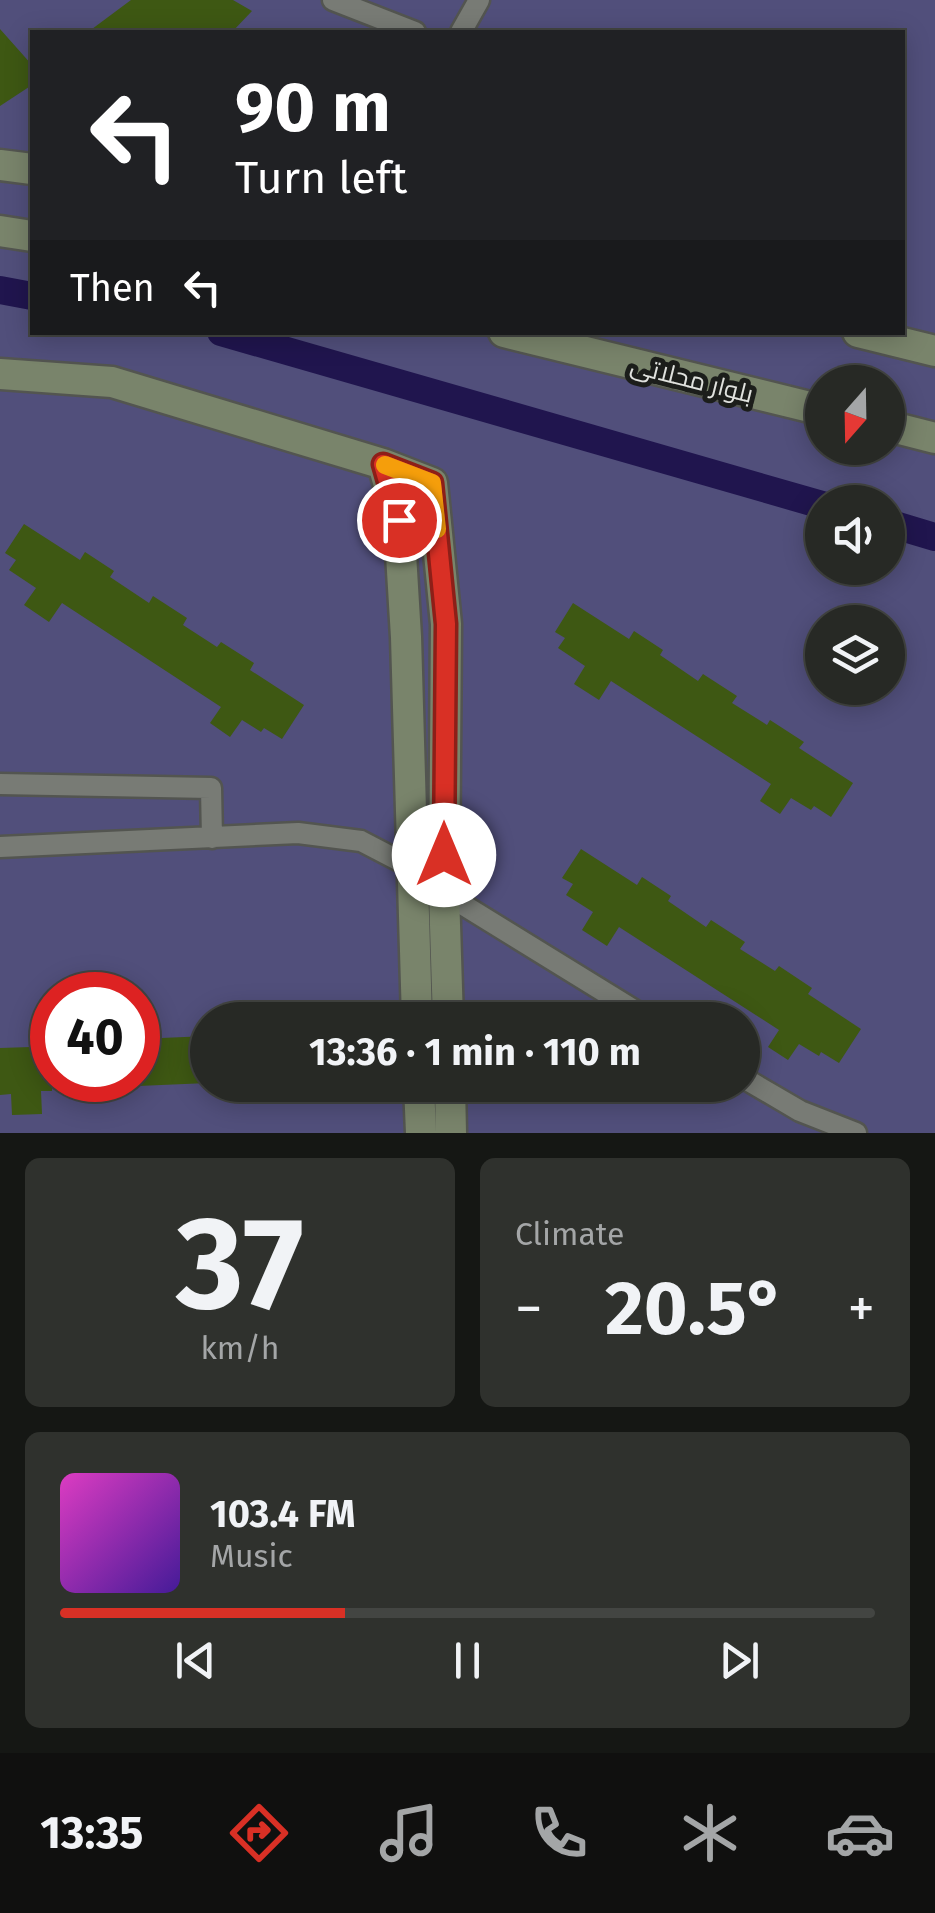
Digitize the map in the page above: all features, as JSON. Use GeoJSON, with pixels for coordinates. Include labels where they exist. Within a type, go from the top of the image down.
{"type":"FeatureCollection","features":[{"type":"Feature","properties":{"kind":"street"},"geometry":{"type":"LineString","coordinates":[[333,0],[410,30]]}},
{"type":"Feature","properties":{"kind":"street"},"geometry":{"type":"LineString","coordinates":[[462,30],[479,0]]}},
{"type":"Feature","properties":{"kind":"street"},"geometry":{"type":"LineString","coordinates":[[0,165],[30,169]]}},
{"type":"Feature","properties":{"kind":"street"},"geometry":{"type":"LineString","coordinates":[[0,231],[30,236]]}},
{"type":"Feature","properties":{"kind":"street","name":"بلوار محلاتی"},"geometry":{"type":"LineString","coordinates":[[529,335],[588,342],[805,405]]}},
{"type":"Feature","properties":{"kind":"street"},"geometry":{"type":"LineString","coordinates":[[870,335],[935,351]]}},
{"type":"Feature","properties":{"kind":"street"},"geometry":{"type":"LineString","coordinates":[[0,374],[112,382],[383,464],[432,483],[446,624],[444,893],[447,1002]]}},
{"type":"Feature","properties":{"kind":"street"},"geometry":{"type":"LineString","coordinates":[[905,430],[935,438]]}},
{"type":"Feature","properties":{"kind":"street"},"geometry":{"type":"LineString","coordinates":[[383,464],[399,520],[416,1002]]}},
{"type":"Feature","properties":{"kind":"street"},"geometry":{"type":"LineString","coordinates":[[0,784],[211,788],[212,838]]}},
{"type":"Feature","properties":{"kind":"street"},"geometry":{"type":"LineString","coordinates":[[0,847],[298,834],[361,841],[411,867]]}},
{"type":"Feature","properties":{"kind":"street"},"geometry":{"type":"LineString","coordinates":[[444,893],[621,1002]]}},
{"type":"Feature","properties":{"kind":"street"},"geometry":{"type":"LineString","coordinates":[[760,1087],[800,1111],[856,1133]]}},
{"type":"Feature","properties":{"kind":"street"},"geometry":{"type":"LineString","coordinates":[[420,1102],[421,1133]]}},
{"type":"Feature","properties":{"kind":"street"},"geometry":{"type":"LineString","coordinates":[[450,1102],[451,1133]]}},
{"type":"Feature","properties":{"kind":"shaded area"},"geometry":{"type":"Polygon","coordinates":[[[0,0],[935,0],[935,1133],[0,1133],[0,0]]]}},
{"type":"Feature","properties":{"kind":"building"},"geometry":{"type":"Polygon","coordinates":[[[131,0],[233,0],[252,11],[234,30],[91,30],[131,0]]]}},
{"type":"Feature","properties":{"kind":"building"},"geometry":{"type":"Polygon","coordinates":[[[0,29],[30,63],[30,86],[0,106],[0,29]]]}},
{"type":"Feature","properties":{"kind":"building"},"geometry":{"type":"Polygon","coordinates":[[[24,524],[80,560],[85,552],[114,571],[110,577],[149,603],[153,596],[187,618],[183,625],[217,647],[221,642],[254,663],[250,670],[304,705],[282,739],[242,720],[230,737],[210,723],[221,707],[62,603],[49,622],[24,605],[36,588],[9,570],[16,560],[5,553],[24,524]]]}},
{"type":"Feature","properties":{"kind":"building"},"geometry":{"type":"Polygon","coordinates":[[[573,603],[629,639],[634,631],[698,681],[703,674],[737,696],[732,703],[767,725],[770,720],[804,742],[799,748],[853,783],[831,817],[791,798],[780,814],[760,801],[771,784],[611,681],[599,700],[574,684],[585,666],[558,648],[565,638],[555,632],[573,603]]]}},
{"type":"Feature","properties":{"kind":"building"},"geometry":{"type":"Polygon","coordinates":[[[581,849],[637,885],[642,877],[706,927],[711,920],[745,942],[740,949],[775,971],[779,966],[812,988],[808,994],[861,1029],[839,1063],[799,1044],[788,1060],[768,1047],[779,1030],[760,1018],[760,1002],[736,1002],[619,927],[607,946],[582,930],[593,912],[566,895],[573,884],[562,878],[581,849]]]}},
{"type":"Feature","properties":{"kind":"building"},"geometry":{"type":"Polygon","coordinates":[[[190,1037],[190,1084],[160,1085],[160,1038],[190,1037]]]}},
{"type":"Feature","properties":{"kind":"building"},"geometry":{"type":"Polygon","coordinates":[[[30,1047],[30,1102],[41,1102],[42,1114],[12,1115],[11,1094],[0,1095],[0,1048],[30,1047]]]}},
{"type":"Feature","properties":{"kind":"waterway"},"geometry":{"type":"LineString","coordinates":[[0,290],[30,296]]}},
{"type":"Feature","properties":{"kind":"waterway"},"geometry":{"type":"LineString","coordinates":[[231,335],[805,500]]}},
{"type":"Feature","properties":{"kind":"waterway"},"geometry":{"type":"LineString","coordinates":[[905,528],[935,537]]}},
{"type":"Feature","properties":{"kind":"slow traffic"},"geometry":{"type":"LineString","coordinates":[[385,465],[432,483],[437,529]]}},
{"type":"Feature","properties":{"kind":"route"},"geometry":{"type":"LineString","coordinates":[[399,520],[383,464],[432,483],[446,624],[444,855]]}}]}
